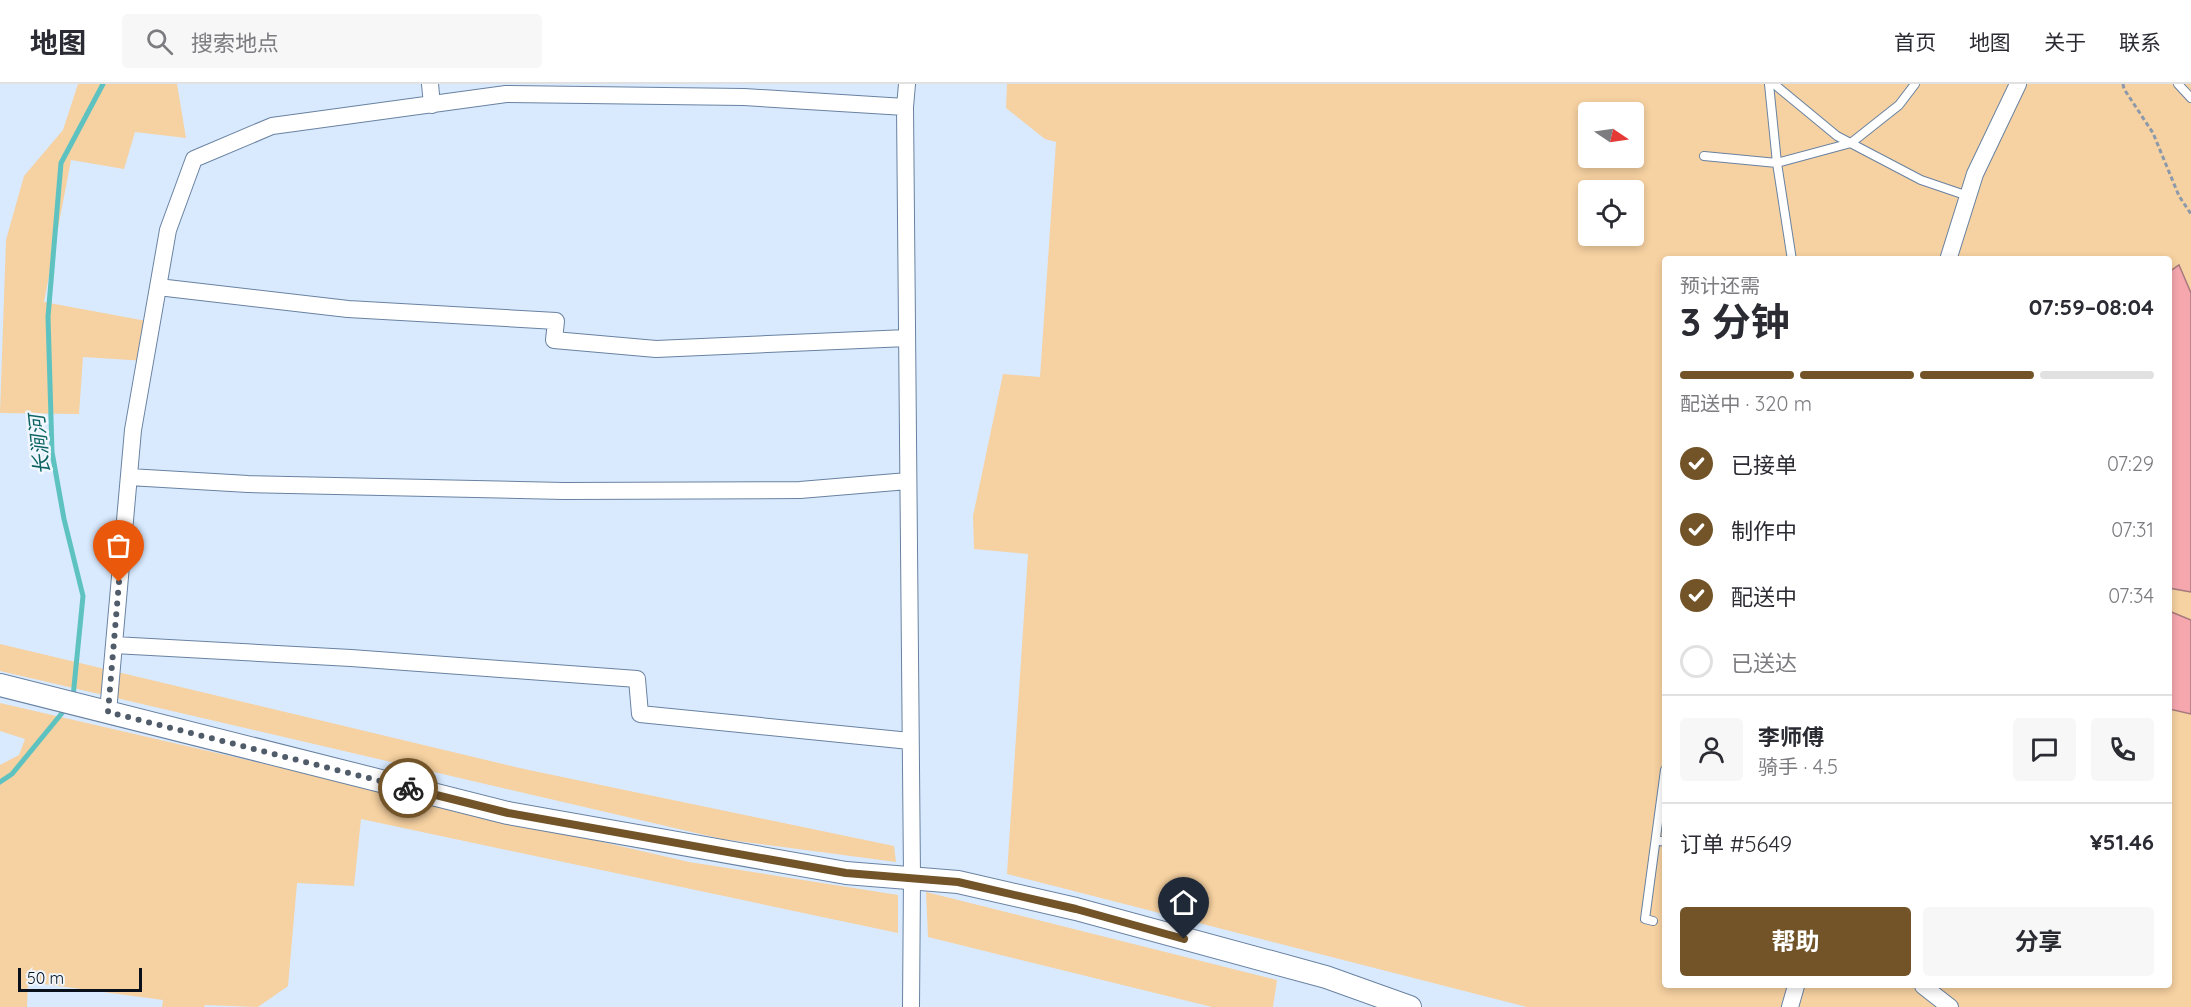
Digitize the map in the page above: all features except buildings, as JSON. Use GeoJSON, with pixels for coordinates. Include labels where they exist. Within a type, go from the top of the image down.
{"type":"FeatureCollection","features":[{"type":"Feature","properties":{"kind":"street"},"geometry":{"type":"LineString","coordinates":[[429,84],[432,105]]}},
{"type":"Feature","properties":{"kind":"street"},"geometry":{"type":"LineString","coordinates":[[907,84],[905,107],[912,878],[911,1007]]}},
{"type":"Feature","properties":{"kind":"street"},"geometry":{"type":"LineString","coordinates":[[1948,256],[1975,174],[2018,84]]}},
{"type":"Feature","properties":{"kind":"street"},"geometry":{"type":"LineString","coordinates":[[108,712],[133,430],[168,230],[194,159],[272,126],[506,94],[646,90],[771,91],[905,107]]}},
{"type":"Feature","properties":{"kind":"street"},"geometry":{"type":"LineString","coordinates":[[158,287],[348,309],[556,321],[554,340],[656,349],[907,338]]}},
{"type":"Feature","properties":{"kind":"street"},"geometry":{"type":"LineString","coordinates":[[129,477],[248,484],[564,491],[800,490],[908,481]]}},
{"type":"Feature","properties":{"kind":"street"},"geometry":{"type":"LineString","coordinates":[[114,645],[351,658],[637,679],[639,714],[910,741]]}},
{"type":"Feature","properties":{"kind":"street"},"geometry":{"type":"LineString","coordinates":[[0,685],[508,813],[846,873],[958,882],[1076,909],[1326,977],[1410,1007]]}},
{"type":"Feature","properties":{"kind":"street"},"geometry":{"type":"LineString","coordinates":[[1791,1007],[1796,988]]}},
{"type":"Feature","properties":{"kind":"street"},"geometry":{"type":"LineString","coordinates":[[1926,988],[1950,1007]]}},
{"type":"Feature","properties":{"kind":"lane"},"geometry":{"type":"LineString","coordinates":[[1771,84],[1837,136],[1921,180],[1968,196]]}},
{"type":"Feature","properties":{"kind":"lane"},"geometry":{"type":"LineString","coordinates":[[1771,84],[1777,163],[1791,256]]}},
{"type":"Feature","properties":{"kind":"lane"},"geometry":{"type":"LineString","coordinates":[[1704,156],[1777,163],[1851,143],[1899,105],[1914,84]]}},
{"type":"Feature","properties":{"kind":"lane"},"geometry":{"type":"LineString","coordinates":[[2178,84],[2191,99]]}},
{"type":"Feature","properties":{"kind":"lane"},"geometry":{"type":"LineString","coordinates":[[1653,921],[1645,919],[1660,841],[1662,814]]}},
{"type":"Feature","properties":{"kind":"path"},"geometry":{"type":"LineString","coordinates":[[2123,84],[2124,90],[2153,134],[2179,195],[2191,214]]}},
{"type":"Feature","properties":{"kind":"shaded area"},"geometry":{"type":"Polygon","coordinates":[[[78,84],[177,84],[186,138],[135,132],[124,169],[71,160],[44,302],[152,322],[146,361],[83,357],[79,414],[0,413],[6,240],[24,176],[63,130],[78,84]]]}},
{"type":"Feature","properties":{"kind":"shaded area"},"geometry":{"type":"Polygon","coordinates":[[[1007,84],[2191,84],[2191,1007],[1527,1007],[1007,874],[1028,554],[974,549],[973,516],[1003,374],[1040,377],[1056,142],[1045,139],[1006,108],[1007,84]]]}},
{"type":"Feature","properties":{"kind":"shaded area"},"geometry":{"type":"Polygon","coordinates":[[[0,644],[524,769],[894,846],[896,862],[722,839],[0,671],[0,644]]]}},
{"type":"Feature","properties":{"kind":"shaded area"},"geometry":{"type":"Polygon","coordinates":[[[0,703],[689,862],[898,895],[898,933],[361,819],[354,886],[297,883],[288,986],[258,1007],[205,1005],[204,1007],[162,1007],[163,1000],[28,982],[27,1007],[0,1007],[0,765],[19,755],[25,739],[0,731],[0,703]]]}},
{"type":"Feature","properties":{"kind":"shaded area"},"geometry":{"type":"Polygon","coordinates":[[[926,892],[1277,980],[1273,1007],[1212,1007],[928,937],[926,892]]]}},
{"type":"Feature","properties":{"kind":"waterway","name":"长涧河"},"geometry":{"type":"LineString","coordinates":[[73,697],[83,596],[64,519],[52,452],[48,317],[61,163],[103,84]]}},
{"type":"Feature","properties":{"kind":"waterway","name":"长涧河"},"geometry":{"type":"LineString","coordinates":[[0,782],[12,774],[67,707]]}},
{"type":"Feature","properties":{"kind":"way so far"},"geometry":{"type":"LineString","coordinates":[[119,582],[108,712],[408,788]]}},
{"type":"Feature","properties":{"kind":"route"},"geometry":{"type":"LineString","coordinates":[[408,788],[508,813],[846,873],[958,882],[1076,909],[1184,939]]}}]}
